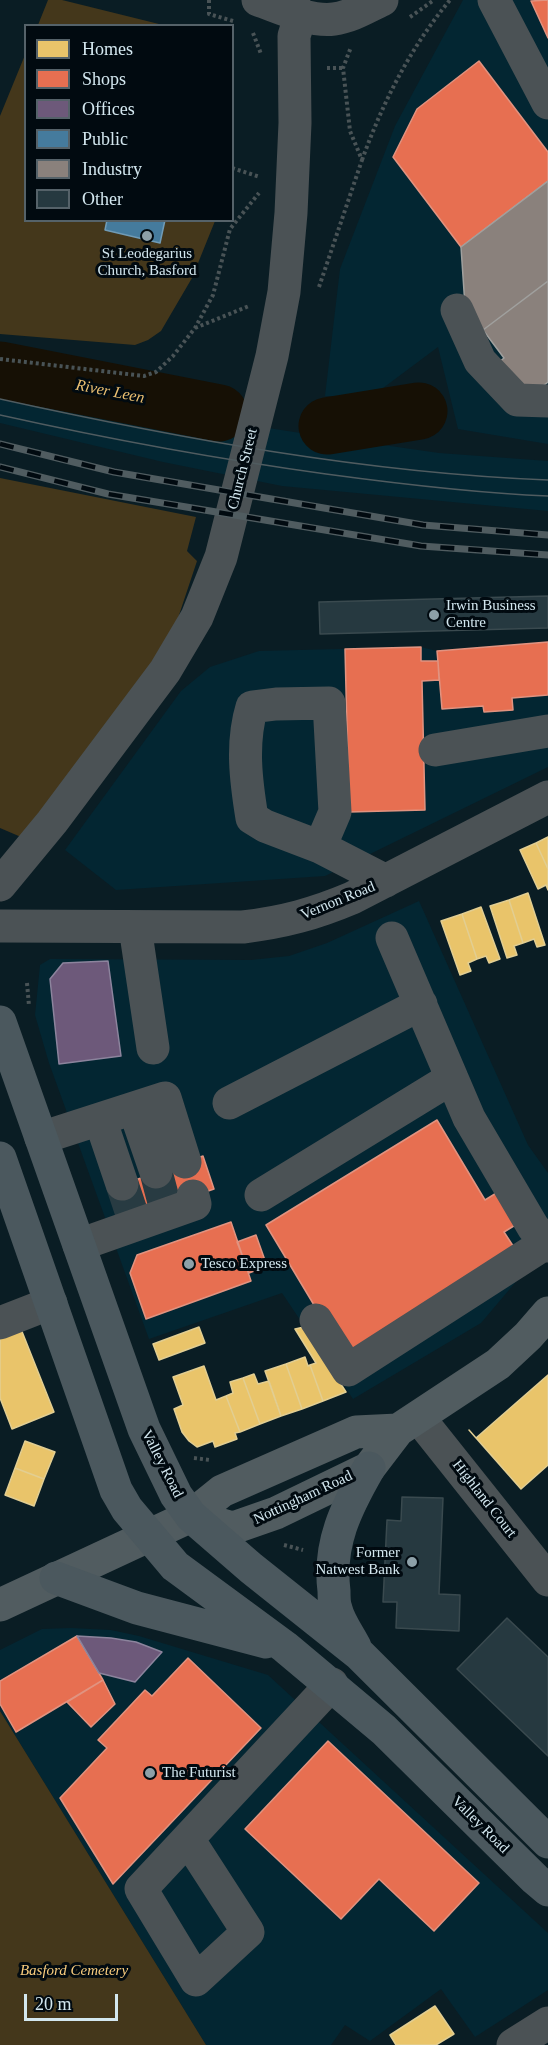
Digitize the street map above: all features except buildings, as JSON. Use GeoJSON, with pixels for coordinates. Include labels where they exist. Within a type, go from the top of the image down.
{"type":"FeatureCollection","features":[{"type":"Feature","properties":{"kind":"highway","name":"Valley Road"},"geometry":{"type":"LineString","coordinates":[[0,1022],[144,1429],[176,1495],[191,1516],[251,1568],[359,1654],[548,1842]]}},
{"type":"Feature","properties":{"kind":"highway","name":"Valley Road"},"geometry":{"type":"LineString","coordinates":[[0,1158],[116,1490],[127,1509],[175,1566],[332,1684],[384,1730],[535,1880],[548,1890]]}},
{"type":"Feature","properties":{"kind":"highway"},"geometry":{"type":"LineString","coordinates":[[359,1654],[336,1610],[332,1576],[342,1518],[369,1468]]}},
{"type":"Feature","properties":{"kind":"highway"},"geometry":{"type":"LineString","coordinates":[[56,1578],[137,1608],[285,1647]]}},
{"type":"Feature","properties":{"kind":"main road","name":"Nottingham Road"},"geometry":{"type":"LineString","coordinates":[[191,1516],[232,1528],[276,1513],[369,1468],[409,1424],[498,1364],[528,1336],[548,1312]]}},
{"type":"Feature","properties":{"kind":"main road"},"geometry":{"type":"LineString","coordinates":[[0,1605],[191,1516],[222,1491],[356,1432],[409,1424]]}},
{"type":"Feature","properties":{"kind":"street"},"geometry":{"type":"LineString","coordinates":[[256,11],[335,19],[358,12],[382,0]]}},
{"type":"Feature","properties":{"kind":"street"},"geometry":{"type":"LineString","coordinates":[[494,0],[548,103]]}},
{"type":"Feature","properties":{"kind":"street","name":"Church Street"},"geometry":{"type":"LineString","coordinates":[[6,869],[52,822],[165,671],[197,617],[221,557],[272,356],[284,292],[291,213],[295,123],[294,36],[301,14]]}},
{"type":"Feature","properties":{"kind":"street"},"geometry":{"type":"LineString","coordinates":[[457,310],[480,361],[517,400],[548,401]]}},
{"type":"Feature","properties":{"kind":"street"},"geometry":{"type":"LineString","coordinates":[[435,750],[548,730]]}},
{"type":"Feature","properties":{"kind":"street","name":"Vernon Road"},"geometry":{"type":"LineString","coordinates":[[0,926],[243,927],[280,922],[321,911],[386,881],[548,797]]}},
{"type":"Feature","properties":{"kind":"street"},"geometry":{"type":"LineString","coordinates":[[320,848],[386,881]]}},
{"type":"Feature","properties":{"kind":"street"},"geometry":{"type":"LineString","coordinates":[[135,927],[153,1048]]}},
{"type":"Feature","properties":{"kind":"street"},"geometry":{"type":"LineString","coordinates":[[316,1320],[348,1370],[547,1244],[533,1227],[470,1118],[392,938]]}},
{"type":"Feature","properties":{"kind":"street"},"geometry":{"type":"LineString","coordinates":[[230,1103],[421,1004]]}},
{"type":"Feature","properties":{"kind":"street"},"geometry":{"type":"LineString","coordinates":[[261,1195],[452,1078]]}},
{"type":"Feature","properties":{"kind":"street"},"geometry":{"type":"LineString","coordinates":[[41,1138],[165,1098],[170,1167]]}},
{"type":"Feature","properties":{"kind":"street"},"geometry":{"type":"LineString","coordinates":[[100,1119],[122,1184]]}},
{"type":"Feature","properties":{"kind":"street"},"geometry":{"type":"LineString","coordinates":[[79,1245],[175,1205]]}},
{"type":"Feature","properties":{"kind":"street"},"geometry":{"type":"LineString","coordinates":[[0,1323],[51,1303]]}},
{"type":"Feature","properties":{"kind":"street","name":"Highland Court"},"geometry":{"type":"LineString","coordinates":[[409,1424],[548,1580]]}},
{"type":"Feature","properties":{"kind":"street"},"geometry":{"type":"LineString","coordinates":[[188,1839],[248,1932],[196,1980],[141,1889],[332,1684]]}},
{"type":"Feature","properties":{"kind":"street"},"geometry":{"type":"LineString","coordinates":[[513,2045],[548,2023]]}},
{"type":"Feature","properties":{"kind":"path"},"geometry":{"type":"LineString","coordinates":[[209,0],[209,14],[256,11],[261,55]]}},
{"type":"Feature","properties":{"kind":"path"},"geometry":{"type":"LineString","coordinates":[[317,294],[379,114],[405,63],[450,0]]}},
{"type":"Feature","properties":{"kind":"path"},"geometry":{"type":"LineString","coordinates":[[343,68],[350,131],[362,160]]}},
{"type":"Feature","properties":{"kind":"path"},"geometry":{"type":"LineString","coordinates":[[234,169],[270,180]]}},
{"type":"Feature","properties":{"kind":"path"},"geometry":{"type":"LineString","coordinates":[[0,360],[144,376],[156,372],[173,356],[195,328],[213,295],[230,229],[263,188]]}},
{"type":"Feature","properties":{"kind":"path"},"geometry":{"type":"LineString","coordinates":[[195,328],[284,292]]}},
{"type":"Feature","properties":{"kind":"path"},"geometry":{"type":"LineString","coordinates":[[282,1545],[311,1552]]}},
{"type":"Feature","properties":{"kind":"shaded area"},"geometry":{"type":"Polygon","coordinates":[[[463,0],[548,0],[548,444],[458,429],[438,347],[371,397],[325,396],[340,269],[395,126],[463,0]]]}},
{"type":"Feature","properties":{"kind":"shaded area"},"geometry":{"type":"Polygon","coordinates":[[[0,378],[133,407],[307,434],[439,453],[548,461],[548,511],[282,486],[163,462],[0,423],[0,378]]]}},
{"type":"Feature","properties":{"kind":"shaded area"},"geometry":{"type":"Polygon","coordinates":[[[548,642],[548,767],[325,876],[116,890],[65,850],[181,691],[210,667],[259,651],[421,647],[437,651],[548,642]]]}},
{"type":"Feature","properties":{"kind":"shaded area"},"geometry":{"type":"Polygon","coordinates":[[[419,901],[528,1145],[548,1173],[548,1244],[481,1323],[353,1399],[282,1293],[149,1339],[49,1063],[35,1015],[40,965],[50,959],[251,960],[289,956],[327,943],[419,901]]]}},
{"type":"Feature","properties":{"kind":"shaded area"},"geometry":{"type":"Polygon","coordinates":[[[42,1629],[111,1630],[139,1636],[268,1675],[548,1933],[548,1990],[475,2037],[441,1989],[370,2041],[345,2025],[331,2045],[206,2045],[0,1711],[0,1650],[42,1629]]]}},
{"type":"Feature","properties":{"kind":"green space"},"geometry":{"type":"Polygon","coordinates":[[[48,0],[62,0],[159,24],[38,24],[48,0]]]}},
{"type":"Feature","properties":{"kind":"green space"},"geometry":{"type":"Polygon","coordinates":[[[24,57],[24,222],[215,222],[192,278],[161,331],[135,345],[0,334],[0,116],[24,57]]]}},
{"type":"Feature","properties":{"kind":"green space"},"geometry":{"type":"Polygon","coordinates":[[[0,478],[196,517],[187,551],[197,561],[171,639],[21,837],[0,828],[0,478]]]}},
{"type":"Feature","properties":{"kind":"green space","name":"Basford Cemetery"},"geometry":{"type":"Polygon","coordinates":[[[0,1711],[206,2045],[0,2045],[0,1711]]]}},
{"type":"Feature","properties":{"kind":"waterway","name":"River Leen"},"geometry":{"type":"LineString","coordinates":[[0,370],[219,413]]}},
{"type":"Feature","properties":{"kind":"waterway","name":"River Leen"},"geometry":{"type":"LineString","coordinates":[[327,426],[419,411]]}},
{"type":"Feature","properties":{"kind":"tunnel"},"geometry":{"type":"LineString","coordinates":[[156,1172],[165,1206]]}},
{"type":"Feature","properties":{"kind":"tunnel"},"geometry":{"type":"LineString","coordinates":[[122,1184],[133,1217]]}},
{"type":"Feature","properties":{"kind":"tram line"},"geometry":{"type":"LineString","coordinates":[[0,399],[272,452],[410,470],[548,480]]}},
{"type":"Feature","properties":{"kind":"tram line"},"geometry":{"type":"LineString","coordinates":[[0,415],[163,448],[285,468],[437,488],[548,496]]}},
{"type":"Feature","properties":{"kind":"railway"},"geometry":{"type":"LineString","coordinates":[[0,444],[114,472],[423,525],[548,535]]}},
{"type":"Feature","properties":{"kind":"railway"},"geometry":{"type":"LineString","coordinates":[[0,467],[108,494],[421,546],[548,555]]}},
{"type":"Feature","properties":{"kind":"place","name":"St Leodegarius Church, Basford"},"geometry":{"type":"Point","coordinates":[147,236]}},
{"type":"Feature","properties":{"kind":"place","name":"Irwin Business Centre"},"geometry":{"type":"Point","coordinates":[434,615]}},
{"type":"Feature","properties":{"kind":"place","name":"Tesco Express"},"geometry":{"type":"Point","coordinates":[189,1264]}},
{"type":"Feature","properties":{"kind":"place","name":"Former Natwest Bank"},"geometry":{"type":"Point","coordinates":[412,1562]}},
{"type":"Feature","properties":{"kind":"place","name":"The Futurist"},"geometry":{"type":"Point","coordinates":[150,1773]}}]}
